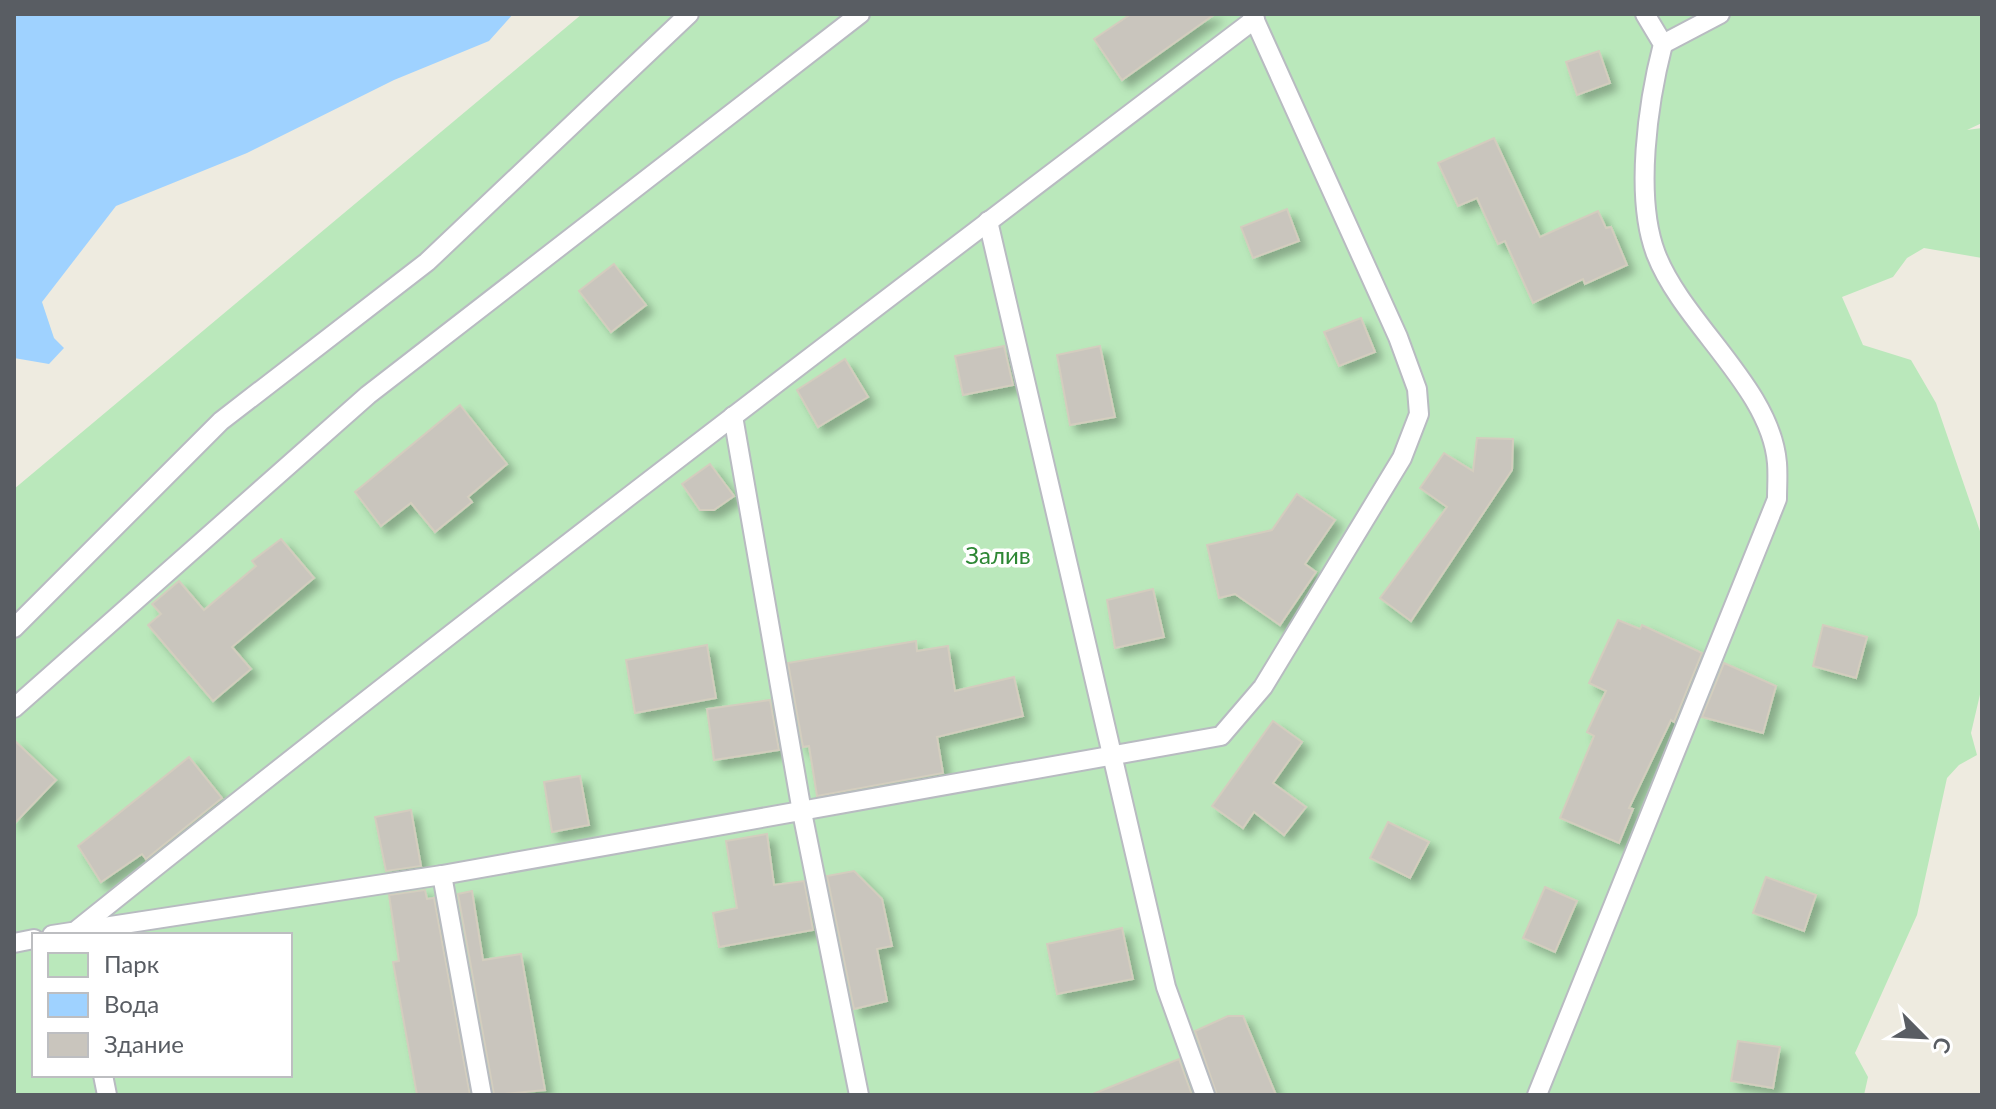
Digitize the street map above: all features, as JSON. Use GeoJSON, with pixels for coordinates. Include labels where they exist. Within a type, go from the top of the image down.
{"type":"FeatureCollection","features":[{"type":"Feature","properties":{"kind":"lane"},"geometry":{"type":"LineString","coordinates":[[14,628],[221,421],[427,262],[689,14]]}},
{"type":"Feature","properties":{"kind":"lane"},"geometry":{"type":"LineString","coordinates":[[14,708],[368,395],[860,14]]}},
{"type":"Feature","properties":{"kind":"lane"},"geometry":{"type":"LineString","coordinates":[[1537,1095],[1777,499],[1777,461],[1764,421],[1738,376],[1676,294],[1655,253],[1646,209],[1649,101],[1663,44],[1645,14]]}},
{"type":"Feature","properties":{"kind":"lane"},"geometry":{"type":"LineString","coordinates":[[1663,44],[1720,14]]}},
{"type":"Feature","properties":{"kind":"lane"},"geometry":{"type":"LineString","coordinates":[[1254,17],[1398,337],[1417,389],[1419,414],[1402,458],[1263,687],[1221,736],[442,875],[78,932],[281,766],[1254,17]]}},
{"type":"Feature","properties":{"kind":"lane"},"geometry":{"type":"LineString","coordinates":[[988,221],[1166,987],[1205,1095]]}},
{"type":"Feature","properties":{"kind":"lane"},"geometry":{"type":"LineString","coordinates":[[733,416],[802,812],[859,1095]]}},
{"type":"Feature","properties":{"kind":"lane"},"geometry":{"type":"LineString","coordinates":[[442,875],[482,1095]]}},
{"type":"Feature","properties":{"kind":"green space","name":"Залив"},"geometry":{"type":"Polygon","coordinates":[[[582,14],[1982,14],[1982,123],[1967,130],[1982,128],[1982,258],[1924,248],[1907,258],[1893,277],[1842,297],[1863,345],[1911,360],[1936,403],[1982,537],[1982,686],[1971,733],[1977,755],[1959,765],[1947,778],[1917,915],[1855,1053],[1868,1077],[1864,1095],[14,1095],[14,489],[582,14]]]}},
{"type":"Feature","properties":{"kind":"water"},"geometry":{"type":"Polygon","coordinates":[[[14,14],[513,14],[489,41],[394,80],[247,153],[116,206],[42,302],[54,338],[64,348],[49,364],[14,358],[14,14]]]}},
{"type":"Feature","properties":{"kind":"building"},"geometry":{"type":"Polygon","coordinates":[[[1131,14],[1215,14],[1122,80],[1094,39],[1131,14]]]}},
{"type":"Feature","properties":{"kind":"building"},"geometry":{"type":"Polygon","coordinates":[[[1599,51],[1610,83],[1577,95],[1566,62],[1599,51]]]}},
{"type":"Feature","properties":{"kind":"building"},"geometry":{"type":"Polygon","coordinates":[[[1494,138],[1540,237],[1598,211],[1606,228],[1611,227],[1627,265],[1585,284],[1583,279],[1533,303],[1505,241],[1498,244],[1477,198],[1458,206],[1438,163],[1494,138]]]}},
{"type":"Feature","properties":{"kind":"building"},"geometry":{"type":"Polygon","coordinates":[[[1287,209],[1299,241],[1253,258],[1241,227],[1287,209]]]}},
{"type":"Feature","properties":{"kind":"building"},"geometry":{"type":"Polygon","coordinates":[[[614,264],[646,305],[611,332],[579,291],[614,264]]]}},
{"type":"Feature","properties":{"kind":"building"},"geometry":{"type":"Polygon","coordinates":[[[1361,318],[1375,352],[1339,366],[1324,332],[1361,318]]]}},
{"type":"Feature","properties":{"kind":"building"},"geometry":{"type":"Polygon","coordinates":[[[1004,346],[1013,385],[963,395],[955,356],[1004,346]]]}},
{"type":"Feature","properties":{"kind":"building"},"geometry":{"type":"Polygon","coordinates":[[[1100,346],[1115,417],[1070,425],[1057,355],[1100,346]]]}},
{"type":"Feature","properties":{"kind":"building"},"geometry":{"type":"Polygon","coordinates":[[[845,359],[868,397],[818,427],[797,390],[845,359]]]}},
{"type":"Feature","properties":{"kind":"building"},"geometry":{"type":"Polygon","coordinates":[[[460,405],[507,464],[468,497],[472,502],[435,532],[411,503],[381,526],[355,492],[460,405]]]}},
{"type":"Feature","properties":{"kind":"building"},"geometry":{"type":"Polygon","coordinates":[[[1477,438],[1513,439],[1512,470],[1411,621],[1380,598],[1447,507],[1420,488],[1444,453],[1473,471],[1477,438]]]}},
{"type":"Feature","properties":{"kind":"building"},"geometry":{"type":"Polygon","coordinates":[[[710,464],[734,496],[714,510],[700,510],[682,484],[710,464]]]}},
{"type":"Feature","properties":{"kind":"building"},"geometry":{"type":"Polygon","coordinates":[[[1297,494],[1335,520],[1305,564],[1316,572],[1280,625],[1235,594],[1219,598],[1207,545],[1272,530],[1297,494]]]}},
{"type":"Feature","properties":{"kind":"building"},"geometry":{"type":"Polygon","coordinates":[[[281,539],[314,578],[232,647],[251,669],[213,701],[148,625],[161,614],[152,604],[179,581],[204,610],[256,566],[252,561],[281,539]]]}},
{"type":"Feature","properties":{"kind":"building"},"geometry":{"type":"Polygon","coordinates":[[[1153,589],[1164,637],[1115,648],[1107,600],[1153,589]]]}},
{"type":"Feature","properties":{"kind":"building"},"geometry":{"type":"Polygon","coordinates":[[[1618,620],[1640,629],[1642,625],[1702,653],[1674,722],[1671,720],[1629,808],[1633,809],[1619,843],[1560,818],[1594,736],[1587,732],[1606,691],[1589,683],[1618,620]]]}},
{"type":"Feature","properties":{"kind":"building"},"geometry":{"type":"Polygon","coordinates":[[[1823,625],[1867,637],[1856,678],[1813,666],[1823,625]]]}},
{"type":"Feature","properties":{"kind":"building"},"geometry":{"type":"Polygon","coordinates":[[[916,641],[917,651],[948,646],[955,691],[1014,677],[1023,716],[937,737],[943,773],[817,796],[809,746],[803,747],[788,663],[916,641]]]}},
{"type":"Feature","properties":{"kind":"building"},"geometry":{"type":"Polygon","coordinates":[[[707,645],[716,698],[635,713],[626,660],[707,645]]]}},
{"type":"Feature","properties":{"kind":"building"},"geometry":{"type":"Polygon","coordinates":[[[1724,663],[1776,686],[1763,733],[1702,717],[1724,663]]]}},
{"type":"Feature","properties":{"kind":"building"},"geometry":{"type":"Polygon","coordinates":[[[770,700],[779,750],[714,760],[707,709],[770,700]]]}},
{"type":"Feature","properties":{"kind":"building"},"geometry":{"type":"Polygon","coordinates":[[[1273,721],[1302,742],[1273,783],[1306,807],[1284,835],[1254,812],[1243,828],[1212,806],[1273,721]]]}},
{"type":"Feature","properties":{"kind":"building"},"geometry":{"type":"Polygon","coordinates":[[[14,740],[56,780],[14,824],[14,740]]]}},
{"type":"Feature","properties":{"kind":"building"},"geometry":{"type":"Polygon","coordinates":[[[189,757],[222,798],[146,859],[142,854],[101,882],[78,846],[189,757]]]}},
{"type":"Feature","properties":{"kind":"building"},"geometry":{"type":"Polygon","coordinates":[[[580,776],[589,825],[552,832],[544,782],[580,776]]]}},
{"type":"Feature","properties":{"kind":"building"},"geometry":{"type":"Polygon","coordinates":[[[411,810],[421,866],[386,871],[375,817],[411,810]]]}},
{"type":"Feature","properties":{"kind":"building"},"geometry":{"type":"Polygon","coordinates":[[[1388,822],[1429,842],[1410,878],[1370,858],[1388,822]]]}},
{"type":"Feature","properties":{"kind":"building"},"geometry":{"type":"Polygon","coordinates":[[[767,834],[774,885],[804,881],[813,930],[719,947],[713,913],[737,908],[726,841],[767,834]]]}},
{"type":"Feature","properties":{"kind":"building"},"geometry":{"type":"Polygon","coordinates":[[[854,871],[882,899],[892,946],[877,949],[887,1001],[854,1009],[827,876],[854,871]]]}},
{"type":"Feature","properties":{"kind":"building"},"geometry":{"type":"Polygon","coordinates":[[[1766,877],[1816,895],[1804,931],[1753,913],[1766,877]]]}},
{"type":"Feature","properties":{"kind":"building"},"geometry":{"type":"Polygon","coordinates":[[[1545,887],[1577,901],[1555,952],[1523,938],[1545,887]]]}},
{"type":"Feature","properties":{"kind":"building"},"geometry":{"type":"Polygon","coordinates":[[[425,890],[427,899],[434,898],[470,1095],[417,1095],[393,962],[399,961],[389,895],[425,890]]]}},
{"type":"Feature","properties":{"kind":"building"},"geometry":{"type":"Polygon","coordinates":[[[472,891],[483,960],[521,954],[545,1090],[494,1095],[458,894],[472,891]]]}},
{"type":"Feature","properties":{"kind":"building"},"geometry":{"type":"Polygon","coordinates":[[[1122,928],[1133,979],[1057,994],[1047,944],[1122,928]]]}},
{"type":"Feature","properties":{"kind":"building"},"geometry":{"type":"Polygon","coordinates":[[[1228,1016],[1243,1016],[1276,1095],[1217,1095],[1195,1031],[1228,1016]]]}},
{"type":"Feature","properties":{"kind":"building"},"geometry":{"type":"Polygon","coordinates":[[[1738,1041],[1780,1047],[1773,1088],[1731,1081],[1738,1041]]]}},
{"type":"Feature","properties":{"kind":"building"},"geometry":{"type":"Polygon","coordinates":[[[1179,1059],[1192,1095],[1093,1095],[1093,1094],[1179,1059]]]}}]}
